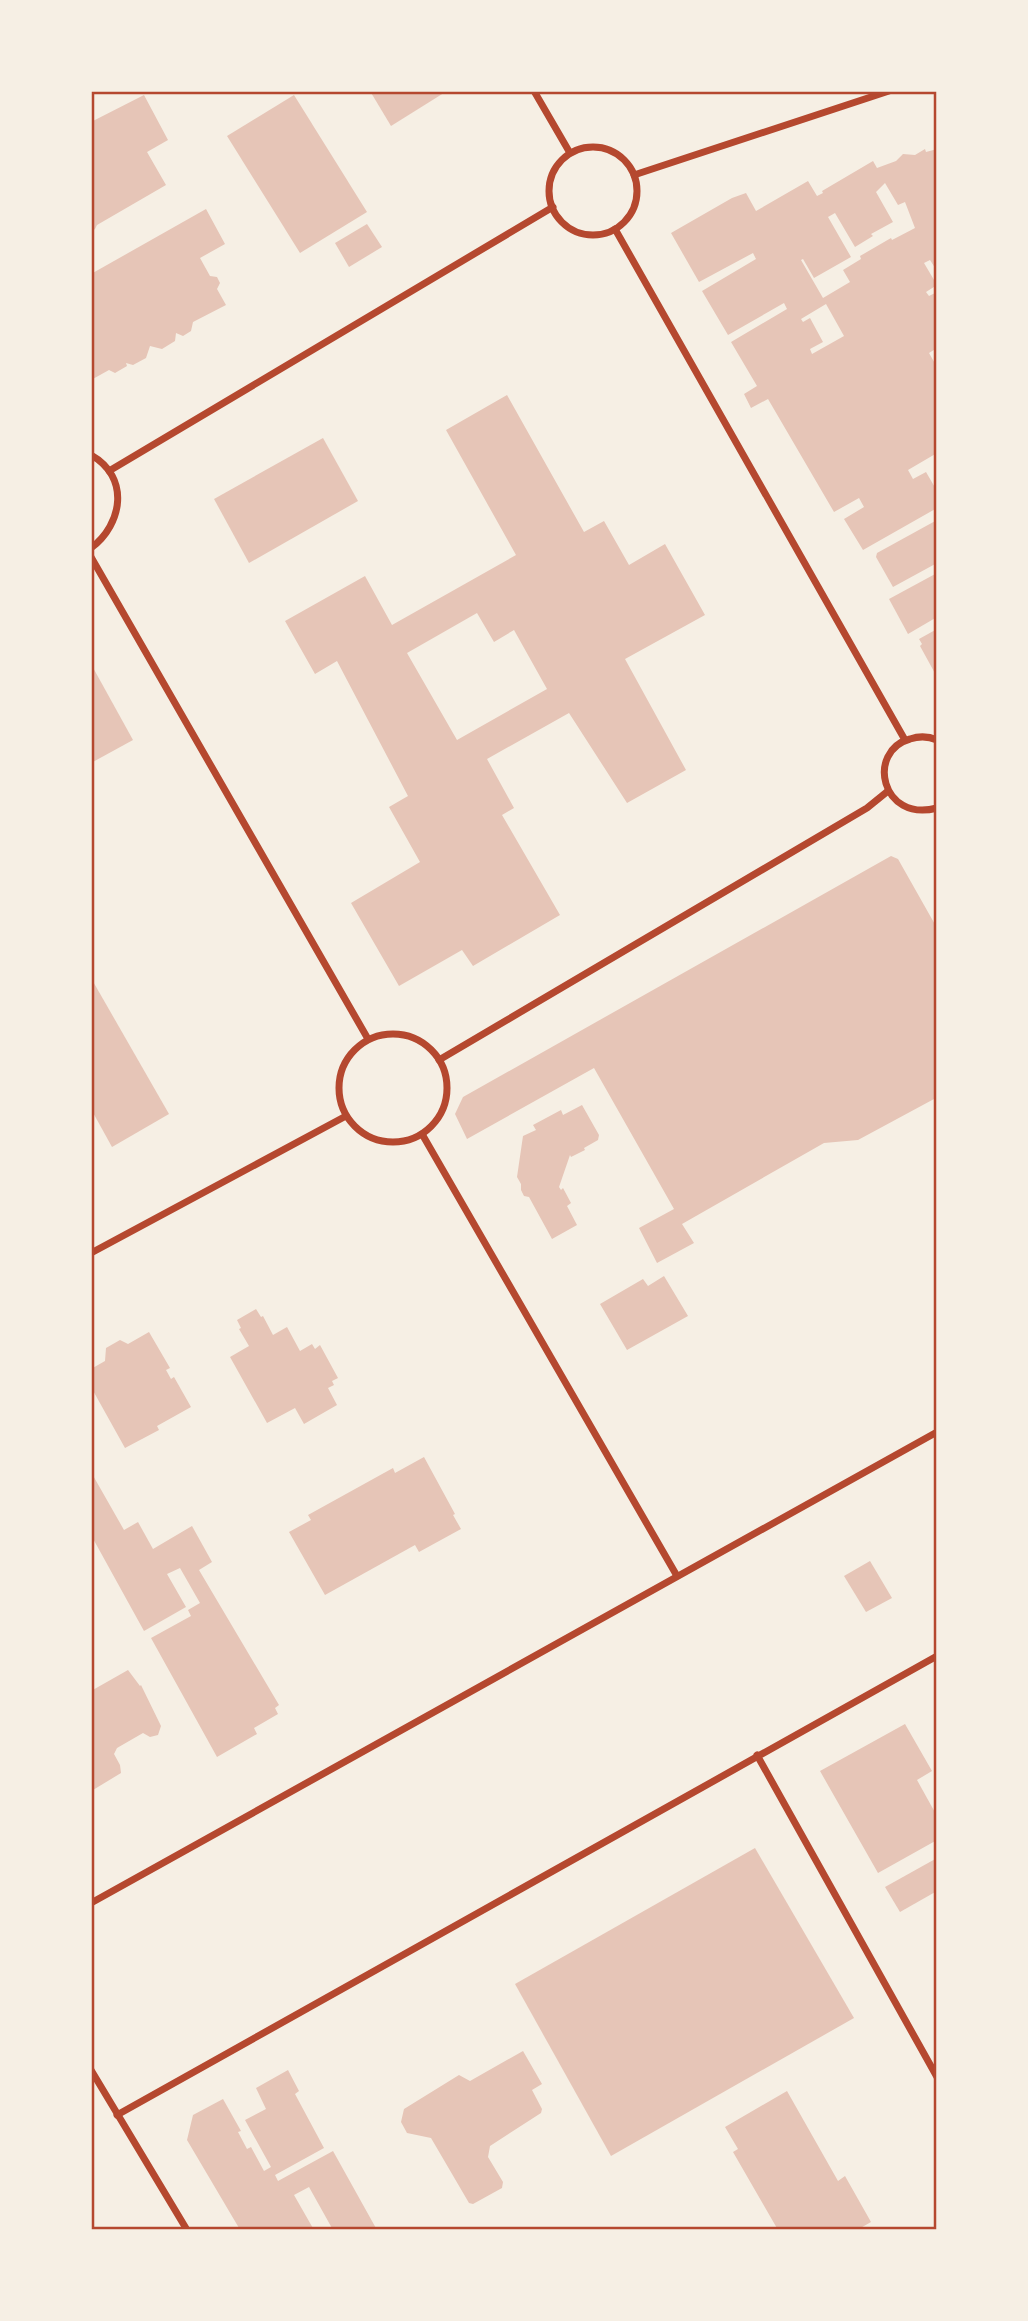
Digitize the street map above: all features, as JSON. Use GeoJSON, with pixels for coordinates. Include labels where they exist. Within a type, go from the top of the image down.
{"type":"FeatureCollection","features":[{"type":"Feature","properties":{"kind":"street"},"geometry":{"type":"LineString","coordinates":[[534,91],[570,153]]}},
{"type":"Feature","properties":{"kind":"street"},"geometry":{"type":"LineString","coordinates":[[634,175],[890,91]]}},
{"type":"Feature","properties":{"kind":"street"},"geometry":{"type":"LineString","coordinates":[[594,146],[607,149],[628,163],[634,175],[637,200],[625,222],[615,229],[601,234],[586,234],[572,229],[561,220],[553,207],[550,183],[560,161],[582,148],[594,146]]}},
{"type":"Feature","properties":{"kind":"street"},"geometry":{"type":"LineString","coordinates":[[109,471],[553,207]]}},
{"type":"Feature","properties":{"kind":"street"},"geometry":{"type":"LineString","coordinates":[[615,229],[905,740]]}},
{"type":"Feature","properties":{"kind":"street"},"geometry":{"type":"LineString","coordinates":[[91,454],[109,471],[117,489],[118,507],[113,525],[91,548]]}},
{"type":"Feature","properties":{"kind":"street"},"geometry":{"type":"LineString","coordinates":[[91,557],[368,1038]]}},
{"type":"Feature","properties":{"kind":"street"},"geometry":{"type":"LineString","coordinates":[[937,740],[919,736],[905,740],[893,749],[886,762],[884,776],[888,791],[897,803],[910,810],[925,811],[937,808]]}},
{"type":"Feature","properties":{"kind":"street"},"geometry":{"type":"LineString","coordinates":[[439,1060],[867,808],[888,791]]}},
{"type":"Feature","properties":{"kind":"street"},"geometry":{"type":"LineString","coordinates":[[384,1034],[406,1035],[425,1044],[439,1060],[447,1080],[446,1101],[437,1121],[422,1134],[401,1142],[379,1141],[360,1132],[346,1116],[339,1096],[340,1075],[349,1055],[368,1038],[384,1034]]}},
{"type":"Feature","properties":{"kind":"street"},"geometry":{"type":"LineString","coordinates":[[91,1254],[346,1116]]}},
{"type":"Feature","properties":{"kind":"street"},"geometry":{"type":"LineString","coordinates":[[422,1134],[677,1576]]}},
{"type":"Feature","properties":{"kind":"street"},"geometry":{"type":"LineString","coordinates":[[91,1903],[937,1432]]}},
{"type":"Feature","properties":{"kind":"street"},"geometry":{"type":"LineString","coordinates":[[117,2115],[757,1755],[937,1657]]}},
{"type":"Feature","properties":{"kind":"street"},"geometry":{"type":"LineString","coordinates":[[757,1755],[937,2077]]}},
{"type":"Feature","properties":{"kind":"street"},"geometry":{"type":"LineString","coordinates":[[91,2070],[187,2230]]}},
{"type":"Feature","properties":{"kind":"building"},"geometry":{"type":"Polygon","coordinates":[[[370,91],[447,91],[391,126],[370,91]]]}},
{"type":"Feature","properties":{"kind":"building"},"geometry":{"type":"Polygon","coordinates":[[[144,95],[168,140],[147,152],[166,185],[97,225],[91,232],[91,122],[144,95]]]}},
{"type":"Feature","properties":{"kind":"building"},"geometry":{"type":"Polygon","coordinates":[[[294,95],[367,212],[300,253],[227,136],[294,95]]]}},
{"type":"Feature","properties":{"kind":"building"},"geometry":{"type":"Polygon","coordinates":[[[925,149],[926,152],[937,149],[937,271],[930,260],[924,263],[937,285],[926,292],[929,296],[937,292],[937,348],[929,353],[937,367],[937,453],[908,470],[913,479],[926,472],[937,491],[937,508],[863,550],[844,519],[864,507],[859,498],[834,512],[768,399],[751,408],[744,394],[757,386],[731,342],[787,309],[784,303],[728,335],[702,291],[756,259],[753,253],[699,282],[671,233],[732,198],[746,193],[756,211],[808,181],[817,196],[873,161],[877,168],[896,161],[903,154],[915,155],[925,149]],[[885,183],[876,192],[893,222],[855,247],[835,213],[828,217],[851,257],[814,278],[803,259],[801,260],[823,298],[850,282],[843,270],[861,259],[860,256],[915,228],[905,202],[898,205],[885,183]],[[826,304],[801,319],[803,322],[810,318],[823,342],[810,349],[812,354],[844,336],[826,304]]]}},
{"type":"Feature","properties":{"kind":"building"},"geometry":{"type":"Polygon","coordinates":[[[206,209],[225,244],[200,258],[210,276],[217,277],[220,283],[217,289],[226,305],[193,322],[191,331],[183,336],[176,333],[175,341],[162,349],[150,346],[146,358],[133,365],[126,363],[127,366],[115,373],[109,370],[91,380],[91,274],[206,209]]]}},
{"type":"Feature","properties":{"kind":"building"},"geometry":{"type":"Polygon","coordinates":[[[367,224],[382,247],[349,267],[335,243],[367,224]]]}},
{"type":"Feature","properties":{"kind":"building"},"geometry":{"type":"Polygon","coordinates":[[[507,395],[584,532],[604,521],[629,565],[665,544],[705,615],[625,659],[686,770],[627,803],[569,713],[487,759],[514,808],[502,815],[560,915],[473,966],[462,950],[399,986],[351,903],[420,862],[389,807],[408,796],[337,661],[315,674],[285,621],[365,576],[392,625],[516,555],[446,430],[507,395]],[[477,613],[407,653],[457,740],[547,689],[514,630],[494,642],[477,613]]]}},
{"type":"Feature","properties":{"kind":"building"},"geometry":{"type":"Polygon","coordinates":[[[323,438],[358,501],[249,563],[214,499],[323,438]]]}},
{"type":"Feature","properties":{"kind":"building"},"geometry":{"type":"Polygon","coordinates":[[[937,520],[937,563],[893,587],[876,557],[877,553],[937,520]]]}},
{"type":"Feature","properties":{"kind":"building"},"geometry":{"type":"Polygon","coordinates":[[[937,573],[937,617],[908,634],[889,599],[937,573]]]}},
{"type":"Feature","properties":{"kind":"building"},"geometry":{"type":"Polygon","coordinates":[[[937,629],[937,677],[919,639],[937,629]]]}},
{"type":"Feature","properties":{"kind":"building"},"geometry":{"type":"Polygon","coordinates":[[[91,664],[133,740],[91,763],[91,664]]]}},
{"type":"Feature","properties":{"kind":"building"},"geometry":{"type":"Polygon","coordinates":[[[891,856],[898,859],[937,928],[937,1103],[934,1099],[858,1140],[824,1143],[682,1224],[694,1243],[657,1263],[639,1228],[674,1209],[594,1068],[467,1139],[455,1114],[463,1097],[891,856]]]}},
{"type":"Feature","properties":{"kind":"building"},"geometry":{"type":"Polygon","coordinates":[[[91,978],[169,1114],[112,1147],[91,1109],[91,978]]]}},
{"type":"Feature","properties":{"kind":"building"},"geometry":{"type":"Polygon","coordinates":[[[582,1105],[599,1135],[598,1140],[584,1148],[585,1150],[571,1157],[570,1155],[559,1187],[561,1190],[563,1188],[571,1203],[567,1206],[577,1225],[552,1239],[529,1197],[524,1196],[517,1177],[523,1136],[536,1130],[533,1125],[561,1110],[563,1115],[582,1105]]]}},
{"type":"Feature","properties":{"kind":"building"},"geometry":{"type":"Polygon","coordinates":[[[664,1276],[688,1316],[627,1350],[600,1304],[643,1279],[648,1286],[664,1276]]]}},
{"type":"Feature","properties":{"kind":"building"},"geometry":{"type":"Polygon","coordinates":[[[256,1309],[273,1335],[287,1327],[300,1351],[312,1344],[315,1349],[320,1345],[338,1378],[332,1381],[334,1385],[328,1388],[337,1405],[304,1424],[295,1408],[267,1423],[230,1357],[249,1346],[237,1320],[256,1309]]]}},
{"type":"Feature","properties":{"kind":"building"},"geometry":{"type":"Polygon","coordinates":[[[149,1332],[170,1368],[166,1370],[171,1379],[174,1377],[191,1407],[157,1426],[159,1430],[125,1448],[91,1387],[91,1369],[105,1361],[106,1348],[120,1340],[128,1344],[149,1332]]]}},
{"type":"Feature","properties":{"kind":"building"},"geometry":{"type":"Polygon","coordinates":[[[424,1457],[461,1529],[419,1552],[415,1545],[325,1595],[289,1532],[311,1520],[308,1515],[393,1468],[395,1473],[424,1457]]]}},
{"type":"Feature","properties":{"kind":"building"},"geometry":{"type":"Polygon","coordinates":[[[91,1472],[124,1530],[138,1522],[153,1549],[192,1526],[212,1562],[199,1570],[279,1705],[275,1708],[278,1714],[254,1728],[257,1734],[217,1757],[151,1638],[191,1616],[188,1610],[200,1603],[180,1568],[167,1574],[186,1607],[144,1631],[91,1535],[91,1472]]]}},
{"type":"Feature","properties":{"kind":"building"},"geometry":{"type":"Polygon","coordinates":[[[870,1561],[892,1598],[866,1612],[844,1576],[870,1561]]]}},
{"type":"Feature","properties":{"kind":"building"},"geometry":{"type":"Polygon","coordinates":[[[128,1670],[141,1685],[161,1726],[158,1735],[150,1737],[143,1733],[117,1748],[114,1754],[121,1773],[93,1790],[91,1691],[128,1670]]]}},
{"type":"Feature","properties":{"kind":"building"},"geometry":{"type":"Polygon","coordinates":[[[905,1724],[932,1771],[917,1780],[937,1816],[937,1840],[878,1873],[820,1771],[905,1724]]]}},
{"type":"Feature","properties":{"kind":"building"},"geometry":{"type":"Polygon","coordinates":[[[755,1848],[854,2018],[611,2156],[515,1984],[755,1848]]]}},
{"type":"Feature","properties":{"kind":"building"},"geometry":{"type":"Polygon","coordinates":[[[937,1858],[937,1891],[900,1912],[885,1887],[937,1858]]]}},
{"type":"Feature","properties":{"kind":"building"},"geometry":{"type":"Polygon","coordinates":[[[523,2051],[542,2084],[532,2090],[542,2109],[541,2113],[490,2146],[488,2157],[503,2182],[502,2188],[473,2204],[469,2203],[431,2138],[407,2133],[401,2122],[404,2109],[459,2075],[470,2081],[523,2051]]]}},
{"type":"Feature","properties":{"kind":"building"},"geometry":{"type":"Polygon","coordinates":[[[288,2070],[299,2091],[295,2094],[324,2148],[275,2175],[278,2181],[333,2151],[377,2230],[333,2230],[309,2187],[294,2195],[314,2230],[236,2230],[239,2228],[187,2140],[193,2115],[223,2099],[241,2131],[238,2132],[247,2149],[251,2147],[264,2171],[271,2167],[245,2120],[266,2109],[256,2088],[288,2070]]]}},
{"type":"Feature","properties":{"kind":"building"},"geometry":{"type":"Polygon","coordinates":[[[787,2091],[838,2181],[845,2176],[871,2222],[857,2230],[778,2230],[733,2152],[738,2149],[725,2127],[787,2091]]]}}]}
